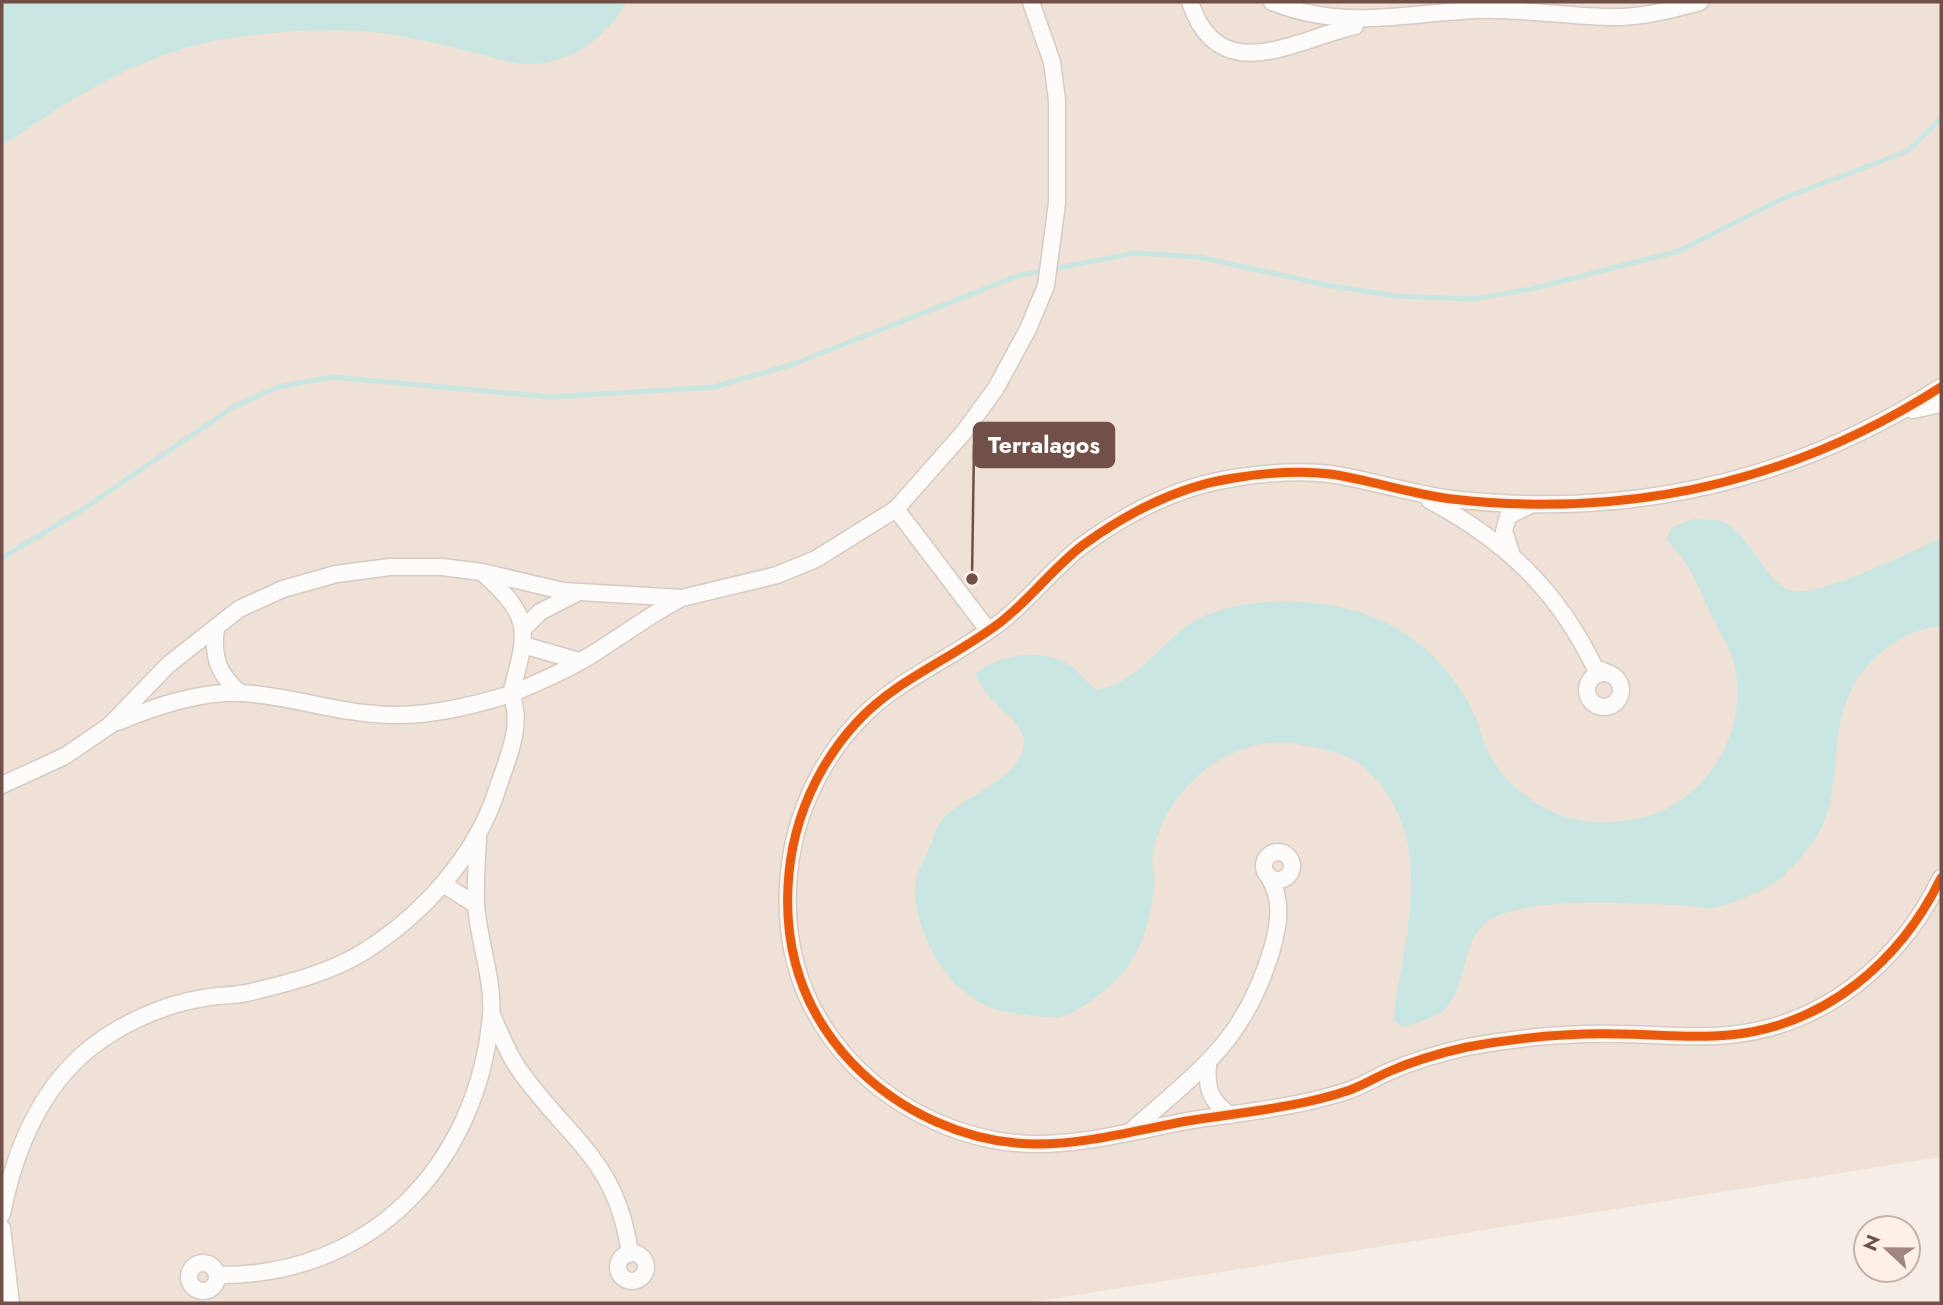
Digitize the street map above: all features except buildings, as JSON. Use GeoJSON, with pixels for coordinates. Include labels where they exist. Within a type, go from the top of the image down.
{"type":"FeatureCollection","features":[{"type":"Feature","properties":{"kind":"street"},"geometry":{"type":"LineString","coordinates":[[2,785],[65,756],[109,726],[154,707],[191,699],[240,693],[388,715],[429,713],[479,704],[551,677],[649,615],[682,598],[777,575],[816,559],[895,509],[964,432],[996,388],[1028,328],[1046,286],[1057,203],[1057,100],[1052,62],[1031,2]]}},
{"type":"Feature","properties":{"kind":"street"},"geometry":{"type":"LineString","coordinates":[[1190,2],[1203,31],[1216,44],[1233,53],[1254,54],[1382,19]]}},
{"type":"Feature","properties":{"kind":"street"},"geometry":{"type":"LineString","coordinates":[[1272,2],[1297,12],[1339,20],[1382,19],[1477,10],[1622,17],[1660,12],[1700,2]]}},
{"type":"Feature","properties":{"kind":"street"},"geometry":{"type":"LineString","coordinates":[[1941,387],[1897,415],[1842,443],[1732,481],[1676,493],[1611,501],[1501,504],[1415,492],[1326,473],[1275,473],[1226,479],[1174,494],[1128,517],[1082,546],[1004,619],[890,692],[858,722],[827,761],[803,805],[790,863],[786,912],[793,957],[822,1029],[881,1091],[908,1109],[945,1125],[993,1139],[1034,1144],[1085,1141],[1309,1102],[1359,1087],[1425,1058],[1468,1047],[1586,1035],[1697,1037],[1738,1034],[1772,1027],[1842,996],[1868,975],[1901,943],[1924,914],[1941,878]]}},
{"type":"Feature","properties":{"kind":"street"},"geometry":{"type":"LineString","coordinates":[[1897,415],[1941,404]]}},
{"type":"Feature","properties":{"kind":"street"},"geometry":{"type":"LineString","coordinates":[[1415,492],[1473,523],[1512,556],[1556,604],[1578,634],[1597,674]]}},
{"type":"Feature","properties":{"kind":"street"},"geometry":{"type":"LineString","coordinates":[[1512,556],[1504,531],[1508,516],[1530,505]]}},
{"type":"Feature","properties":{"kind":"street"},"geometry":{"type":"LineString","coordinates":[[895,509],[988,630]]}},
{"type":"Feature","properties":{"kind":"street"},"geometry":{"type":"LineString","coordinates":[[109,726],[168,665],[239,609],[283,589],[336,574],[390,567],[442,568],[482,572],[577,593],[682,598]]}},
{"type":"Feature","properties":{"kind":"street"},"geometry":{"type":"LineString","coordinates":[[482,572],[514,604],[523,637]]}},
{"type":"Feature","properties":{"kind":"street"},"geometry":{"type":"LineString","coordinates":[[2,1214],[12,1167],[30,1125],[57,1083],[87,1050],[112,1032],[160,1010],[202,998],[248,993],[313,975],[365,951],[443,884],[478,837],[516,728],[516,706],[511,694],[523,637],[540,612],[577,593]]}},
{"type":"Feature","properties":{"kind":"street"},"geometry":{"type":"LineString","coordinates":[[216,628],[213,646],[216,664],[225,680],[240,693]]}},
{"type":"Feature","properties":{"kind":"street"},"geometry":{"type":"LineString","coordinates":[[523,637],[579,661]]}},
{"type":"Feature","properties":{"kind":"street"},"geometry":{"type":"LineString","coordinates":[[217,1275],[279,1270],[328,1256],[365,1236],[407,1204],[442,1161],[470,1112],[484,1068],[491,1013],[476,905],[478,837]]}},
{"type":"Feature","properties":{"kind":"street"},"geometry":{"type":"LineString","coordinates":[[1131,1131],[1208,1064],[1248,1009],[1265,972],[1275,937],[1274,884],[1264,863],[1276,852],[1290,859],[1289,875],[1274,884]]}},
{"type":"Feature","properties":{"kind":"street"},"geometry":{"type":"LineString","coordinates":[[443,884],[476,905]]}},
{"type":"Feature","properties":{"kind":"street"},"geometry":{"type":"LineString","coordinates":[[491,1013],[517,1066],[601,1167],[618,1197],[630,1254]]}},
{"type":"Feature","properties":{"kind":"street"},"geometry":{"type":"LineString","coordinates":[[484,1068],[506,1063],[517,1066]]}},
{"type":"Feature","properties":{"kind":"street"},"geometry":{"type":"LineString","coordinates":[[1208,1064],[1208,1090],[1218,1107],[1230,1115]]}},
{"type":"Feature","properties":{"kind":"street"},"geometry":{"type":"LineString","coordinates":[[2,1228],[11,1303]]}},
{"type":"Feature","properties":{"kind":"shaded area"},"geometry":{"type":"Polygon","coordinates":[[[2,2],[1941,2],[1941,1157],[1027,1303],[2,1303],[2,2]]]}},
{"type":"Feature","properties":{"kind":"water"},"geometry":{"type":"Polygon","coordinates":[[[2,2],[627,2],[608,27],[584,48],[555,61],[540,64],[511,62],[411,38],[355,31],[296,31],[219,40],[160,56],[105,81],[2,146],[2,2]]]}},
{"type":"Feature","properties":{"kind":"water"},"geometry":{"type":"Polygon","coordinates":[[[1694,519],[1721,521],[1732,527],[1774,579],[1783,587],[1794,591],[1807,591],[1845,580],[1941,538],[1941,626],[1913,633],[1896,642],[1872,661],[1855,683],[1844,707],[1830,802],[1823,825],[1799,860],[1772,884],[1747,897],[1714,908],[1592,903],[1548,905],[1508,912],[1491,919],[1480,929],[1468,953],[1455,995],[1446,1008],[1432,1017],[1403,1027],[1393,1021],[1408,926],[1410,863],[1405,833],[1393,804],[1374,777],[1348,757],[1308,746],[1273,743],[1248,747],[1204,770],[1171,808],[1159,830],[1153,854],[1152,899],[1142,940],[1130,964],[1100,994],[1079,1008],[1058,1017],[1024,1015],[991,1008],[978,1001],[959,987],[941,967],[926,939],[917,908],[915,894],[918,872],[943,818],[1006,774],[1022,751],[1023,738],[1018,726],[988,695],[975,674],[985,667],[1008,658],[1044,656],[1068,664],[1096,690],[1127,678],[1190,624],[1219,610],[1253,604],[1289,602],[1323,604],[1361,612],[1400,631],[1434,657],[1462,691],[1498,769],[1524,794],[1555,813],[1577,820],[1613,822],[1637,819],[1680,801],[1698,786],[1713,768],[1733,725],[1737,678],[1731,654],[1692,573],[1666,540],[1672,527],[1694,519]]]}},
{"type":"Feature","properties":{"kind":"waterway"},"geometry":{"type":"LineString","coordinates":[[2,558],[80,511],[235,406],[278,387],[332,377],[552,397],[714,387],[794,364],[1017,276],[1135,253],[1199,257],[1326,285],[1395,296],[1472,299],[1531,289],[1679,251],[1784,198],[1908,151],[1941,119]]}},
{"type":"Feature","properties":{"kind":"cycle path"},"geometry":{"type":"LineString","coordinates":[[1941,387],[1885,420],[1827,447],[1768,469],[1707,486],[1645,497],[1582,503],[1517,504],[1452,499],[1345,477],[1294,472],[1234,478],[1174,494],[1118,522],[1083,545],[1002,621],[897,688],[855,724],[823,768],[800,819],[793,846],[788,900],[793,951],[808,999],[835,1043],[852,1063],[891,1096],[936,1122],[986,1138],[1037,1144],[1094,1139],[1310,1101],[1350,1090],[1417,1061],[1485,1044],[1561,1035],[1701,1037],[1764,1029],[1827,1004],[1856,985],[1904,937],[1941,878]]}},
{"type":"Feature","properties":{"kind":"place","name":"Terralagos"},"geometry":{"type":"Point","coordinates":[972,579]}}]}
